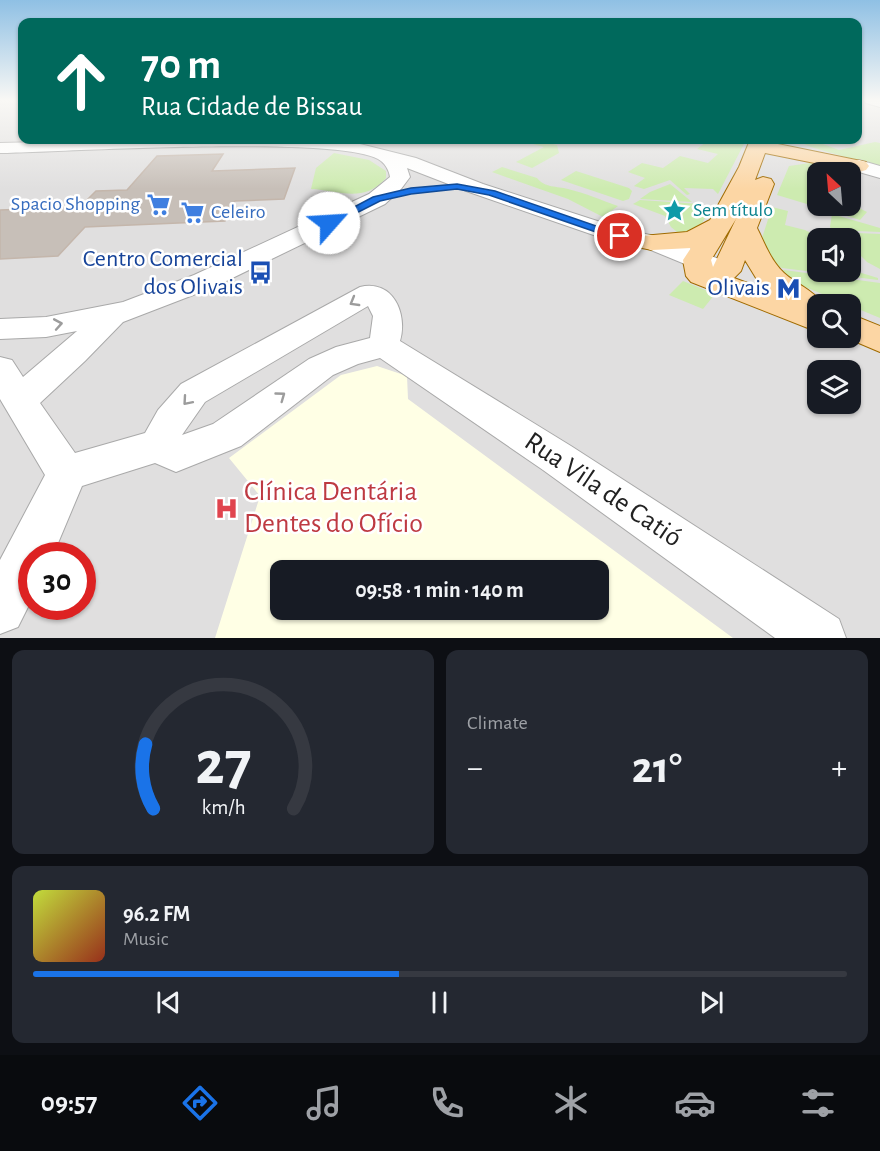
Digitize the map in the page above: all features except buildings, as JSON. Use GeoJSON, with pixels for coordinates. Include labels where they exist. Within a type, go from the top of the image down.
{"type":"FeatureCollection","features":[{"type":"Feature","properties":{"kind":"main road"},"geometry":{"type":"LineString","coordinates":[[771,147],[788,160],[825,158]]}},
{"type":"Feature","properties":{"kind":"main road"},"geometry":{"type":"LineString","coordinates":[[771,147],[842,162]]}},
{"type":"Feature","properties":{"kind":"main road"},"geometry":{"type":"LineString","coordinates":[[771,147],[708,269],[794,314],[807,312]]}},
{"type":"Feature","properties":{"kind":"main road"},"geometry":{"type":"LineString","coordinates":[[652,242],[693,240],[731,227]]}},
{"type":"Feature","properties":{"kind":"main road"},"geometry":{"type":"LineString","coordinates":[[731,227],[771,279],[807,306]]}},
{"type":"Feature","properties":{"kind":"main road"},"geometry":{"type":"LineString","coordinates":[[861,331],[880,340]]}},
{"type":"Feature","properties":{"kind":"main road"},"geometry":{"type":"LineString","coordinates":[[861,334],[880,340]]}},
{"type":"Feature","properties":{"kind":"street"},"geometry":{"type":"LineString","coordinates":[[0,144],[18,139]]}},
{"type":"Feature","properties":{"kind":"street"},"geometry":{"type":"LineString","coordinates":[[73,144],[82,146]]}},
{"type":"Feature","properties":{"kind":"street"},"geometry":{"type":"LineString","coordinates":[[0,148],[168,144]]}},
{"type":"Feature","properties":{"kind":"street"},"geometry":{"type":"LineString","coordinates":[[327,144],[348,146],[386,155],[620,236],[652,242],[708,269]]}},
{"type":"Feature","properties":{"kind":"street"},"geometry":{"type":"LineString","coordinates":[[377,199],[400,177],[399,170],[386,155]]}},
{"type":"Feature","properties":{"kind":"street"},"geometry":{"type":"LineString","coordinates":[[861,167],[880,172]]}},
{"type":"Feature","properties":{"kind":"street"},"geometry":{"type":"LineString","coordinates":[[0,329],[46,327],[112,315],[204,281],[377,199],[416,190],[457,186],[476,188]]}},
{"type":"Feature","properties":{"kind":"street"},"geometry":{"type":"LineString","coordinates":[[620,236],[643,253],[708,269]]}},
{"type":"Feature","properties":{"kind":"street"},"geometry":{"type":"LineString","coordinates":[[67,472],[158,446],[176,455],[227,435],[321,367],[348,355],[383,346],[388,333],[387,310],[384,303],[370,293],[193,393],[171,420],[158,446]]}},
{"type":"Feature","properties":{"kind":"street"},"geometry":{"type":"LineString","coordinates":[[67,472],[48,448],[10,384],[74,353],[112,315]]}},
{"type":"Feature","properties":{"kind":"street","name":"Rua Vila de Catió"},"geometry":{"type":"LineString","coordinates":[[383,346],[399,354],[557,458],[820,638]]}},
{"type":"Feature","properties":{"kind":"street"},"geometry":{"type":"LineString","coordinates":[[3,596],[43,527],[67,472]]}},
{"type":"Feature","properties":{"kind":"shaded area"},"geometry":{"type":"Polygon","coordinates":[[[0,130],[18,130],[18,144],[862,144],[862,130],[880,130],[880,638],[0,638],[0,130]]]}},
{"type":"Feature","properties":{"kind":"shaded area"},"geometry":{"type":"Polygon","coordinates":[[[377,366],[407,376],[408,399],[733,638],[215,638],[260,496],[229,458],[341,375],[377,366]]]}},
{"type":"Feature","properties":{"kind":"green space"},"geometry":{"type":"Polygon","coordinates":[[[875,142],[880,143],[880,167],[804,144],[823,144],[839,150],[875,142]]]}},
{"type":"Feature","properties":{"kind":"green space"},"geometry":{"type":"Polygon","coordinates":[[[533,144],[557,145],[559,153],[532,168],[516,162],[544,147],[533,144]]]}},
{"type":"Feature","properties":{"kind":"green space"},"geometry":{"type":"Polygon","coordinates":[[[703,144],[744,144],[718,194],[713,189],[684,188],[690,194],[687,195],[670,180],[644,189],[634,186],[645,178],[628,172],[642,163],[663,168],[680,156],[708,163],[718,154],[697,149],[703,144]]]}},
{"type":"Feature","properties":{"kind":"green space"},"geometry":{"type":"Polygon","coordinates":[[[334,153],[369,160],[386,171],[386,178],[369,191],[359,193],[311,189],[316,168],[334,153]]]}},
{"type":"Feature","properties":{"kind":"green space"},"geometry":{"type":"Polygon","coordinates":[[[807,163],[807,204],[777,195],[789,166],[807,163]]]}},
{"type":"Feature","properties":{"kind":"green space"},"geometry":{"type":"Polygon","coordinates":[[[502,167],[537,178],[547,185],[574,191],[618,206],[603,217],[568,199],[492,172],[502,167]]]}},
{"type":"Feature","properties":{"kind":"green space"},"geometry":{"type":"Polygon","coordinates":[[[576,171],[629,188],[632,191],[629,199],[623,201],[561,180],[576,171]]]}},
{"type":"Feature","properties":{"kind":"green space"},"geometry":{"type":"Polygon","coordinates":[[[670,184],[692,202],[640,199],[650,192],[670,184]]]}},
{"type":"Feature","properties":{"kind":"green space"},"geometry":{"type":"Polygon","coordinates":[[[640,200],[700,204],[709,211],[701,225],[682,236],[671,227],[665,216],[633,204],[640,200]]]}},
{"type":"Feature","properties":{"kind":"green space"},"geometry":{"type":"Polygon","coordinates":[[[772,207],[788,211],[785,225],[807,231],[807,271],[776,265],[761,241],[772,207]]]}},
{"type":"Feature","properties":{"kind":"green space"},"geometry":{"type":"Polygon","coordinates":[[[861,209],[867,212],[860,220],[847,216],[861,216],[861,209]]]}},
{"type":"Feature","properties":{"kind":"green space"},"geometry":{"type":"Polygon","coordinates":[[[832,216],[839,216],[880,228],[880,232],[861,231],[861,228],[830,227],[832,216]]]}},
{"type":"Feature","properties":{"kind":"green space"},"geometry":{"type":"Polygon","coordinates":[[[861,233],[880,234],[880,269],[861,256],[861,233]]]}},
{"type":"Feature","properties":{"kind":"green space"},"geometry":{"type":"Polygon","coordinates":[[[784,270],[807,273],[807,282],[861,280],[880,283],[880,318],[861,310],[861,294],[822,294],[798,284],[781,272],[784,270]]]}},
{"type":"Feature","properties":{"kind":"green space"},"geometry":{"type":"Polygon","coordinates":[[[861,273],[878,278],[878,280],[861,278],[861,273]]]}},
{"type":"Feature","properties":{"kind":"green space"},"geometry":{"type":"Polygon","coordinates":[[[683,281],[715,294],[703,309],[669,295],[683,281]]]}},
{"type":"Feature","properties":{"kind":"place","name":"Spacio Shopping"},"geometry":{"type":"Point","coordinates":[158,204]}},
{"type":"Feature","properties":{"kind":"place","name":"Sem título"},"geometry":{"type":"Point","coordinates":[675,210]}},
{"type":"Feature","properties":{"kind":"place","name":"Celeiro"},"geometry":{"type":"Point","coordinates":[193,212]}},
{"type":"Feature","properties":{"kind":"place","name":"Centro Comercial dos Olivais"},"geometry":{"type":"Point","coordinates":[261,273]}},
{"type":"Feature","properties":{"kind":"place","name":"Olivais"},"geometry":{"type":"Point","coordinates":[788,288]}},
{"type":"Feature","properties":{"kind":"place","name":"Clínica Dentária Dentes do Ofício"},"geometry":{"type":"Point","coordinates":[226,508]}},
{"type":"Feature","properties":{"kind":"route"},"geometry":{"type":"LineString","coordinates":[[329,223],[377,199],[411,191],[457,186],[476,188],[620,236]]}}]}
